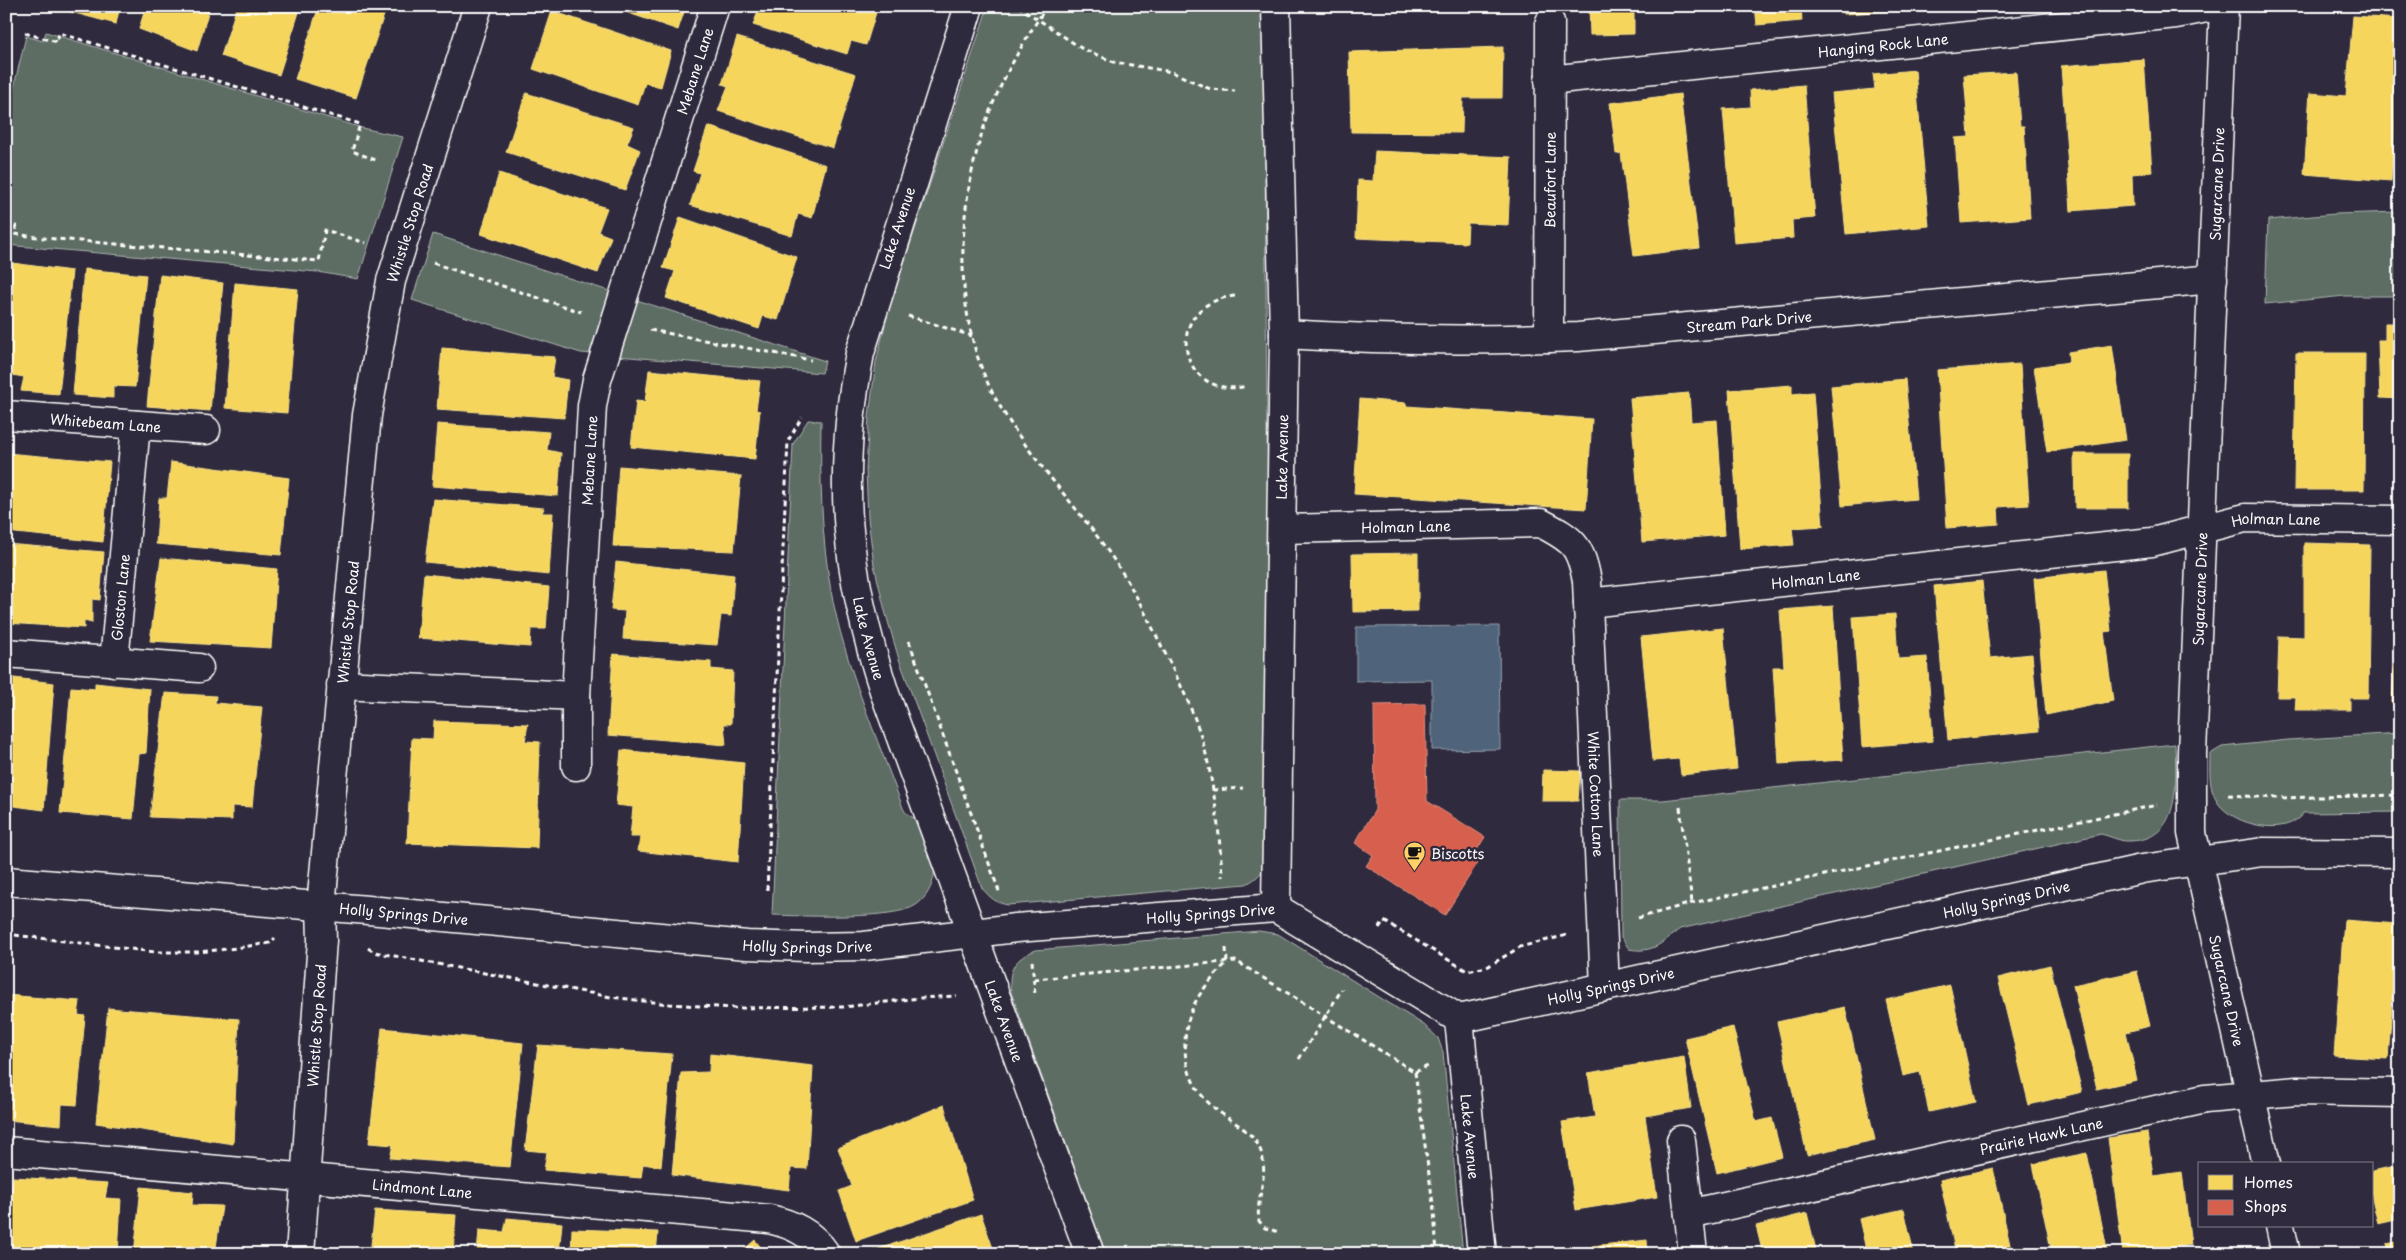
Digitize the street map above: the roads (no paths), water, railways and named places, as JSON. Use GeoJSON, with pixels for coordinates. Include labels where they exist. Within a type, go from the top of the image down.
{"type":"FeatureCollection","features":[{"type":"Feature","properties":{"kind":"street","name":"Whistle Stop Road"},"geometry":{"type":"LineString","coordinates":[[300,1254],[307,1178],[322,940],[321,906],[367,415],[391,281],[478,6]]}},
{"type":"Feature","properties":{"kind":"street","name":"Mebane Lane"},"geometry":{"type":"LineString","coordinates":[[576,766],[576,696],[592,406],[596,380],[714,6]]}},
{"type":"Feature","properties":{"kind":"street","name":"Lake Avenue"},"geometry":{"type":"LineString","coordinates":[[969,6],[860,353],[851,401],[847,440],[846,502],[850,553],[858,603],[870,649],[1090,1254]]}},
{"type":"Feature","properties":{"kind":"street","name":"Lake Avenue"},"geometry":{"type":"LineString","coordinates":[[1276,6],[1284,334],[1276,908]]}},
{"type":"Feature","properties":{"kind":"street","name":"Hanging Rock Lane"},"geometry":{"type":"LineString","coordinates":[[1549,80],[2166,16],[2217,6]]}},
{"type":"Feature","properties":{"kind":"street","name":"Sugarcane Drive"},"geometry":{"type":"LineString","coordinates":[[2224,6],[2191,799],[2192,834],[2266,1162]]}},
{"type":"Feature","properties":{"kind":"street","name":"Beaufort Lane"},"geometry":{"type":"LineString","coordinates":[[1549,338],[1550,22]]}},
{"type":"Feature","properties":{"kind":"street","name":"Stream Park Drive"},"geometry":{"type":"LineString","coordinates":[[1284,334],[1388,340],[1549,338],[2213,279]]}},
{"type":"Feature","properties":{"kind":"street","name":"Whitebeam Lane"},"geometry":{"type":"LineString","coordinates":[[6,415],[206,430]]}},
{"type":"Feature","properties":{"kind":"street","name":"Gloston Lane"},"geometry":{"type":"LineString","coordinates":[[6,652],[114,662],[136,425]]}},
{"type":"Feature","properties":{"kind":"street","name":"Holman Lane"},"geometry":{"type":"LineString","coordinates":[[1282,529],[1541,523],[1569,537],[1583,557],[1588,603],[2152,542],[2245,518],[2400,520]]}},
{"type":"Feature","properties":{"kind":"street","name":"White Cotton Lane"},"geometry":{"type":"LineString","coordinates":[[1588,603],[1604,987]]}},
{"type":"Feature","properties":{"kind":"street"},"geometry":{"type":"LineString","coordinates":[[114,662],[199,668]]}},
{"type":"Feature","properties":{"kind":"street"},"geometry":{"type":"LineString","coordinates":[[341,685],[576,696]]}},
{"type":"Feature","properties":{"kind":"street","name":"Holly Springs Drive"},"geometry":{"type":"LineString","coordinates":[[6,881],[321,906],[747,945],[806,948],[864,946],[972,933],[1276,908],[1459,1019],[2142,869],[2263,852],[2400,852]]}},
{"type":"Feature","properties":{"kind":"street","name":"Lake Avenue"},"geometry":{"type":"LineString","coordinates":[[1459,1019],[1482,1254]]}},
{"type":"Feature","properties":{"kind":"street","name":"Prairie Hawk Lane"},"geometry":{"type":"LineString","coordinates":[[1689,1214],[2205,1099],[2298,1091],[2400,1093]]}},
{"type":"Feature","properties":{"kind":"street"},"geometry":{"type":"LineString","coordinates":[[1681,1140],[1693,1254]]}},
{"type":"Feature","properties":{"kind":"street","name":"Lindmont Lane"},"geometry":{"type":"LineString","coordinates":[[6,1151],[770,1218],[788,1223],[806,1233],[826,1254]]}},
{"type":"Feature","properties":{"kind":"street"},"geometry":{"type":"LineString","coordinates":[[2280,1228],[2286,1254]]}},
{"type":"Feature","properties":{"kind":"water"},"geometry":{"type":"Polygon","coordinates":[[[1499,626],[1500,749],[1432,750],[1432,680],[1356,681],[1356,627],[1499,626]]]}},
{"type":"Feature","properties":{"kind":"place","name":"Biscotts"},"geometry":{"type":"Point","coordinates":[1415,872]}}]}
